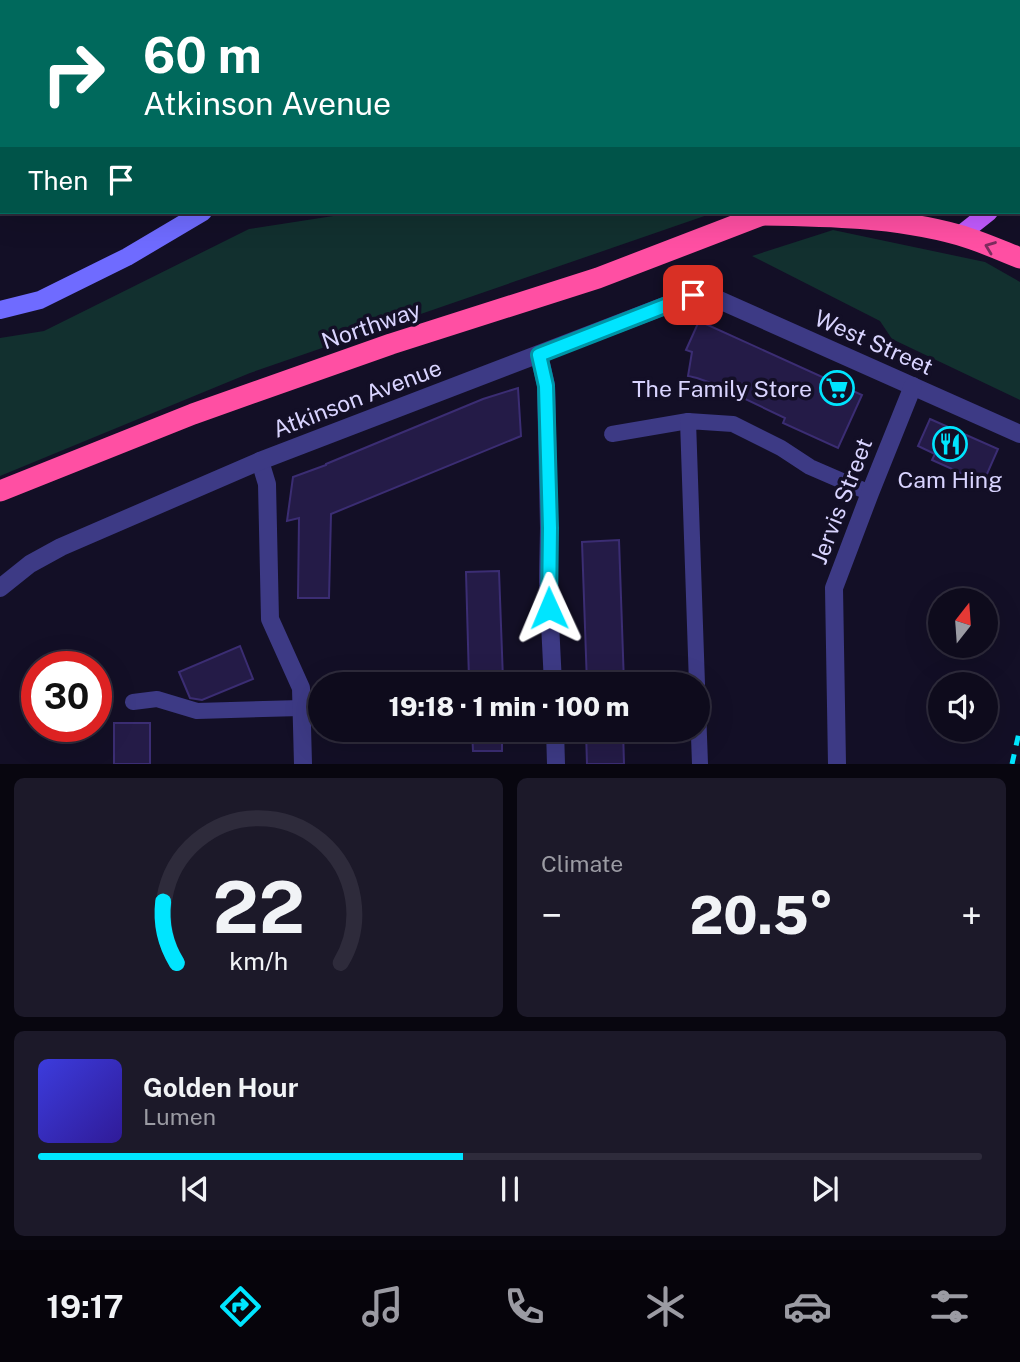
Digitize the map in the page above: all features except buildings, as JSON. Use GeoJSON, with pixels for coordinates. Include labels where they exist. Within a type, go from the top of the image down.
{"type":"FeatureCollection","features":[{"type":"Feature","properties":{"kind":"highway","name":"Northway"},"geometry":{"type":"LineString","coordinates":[[0,491],[193,414],[391,344],[598,278],[763,214]]}},
{"type":"Feature","properties":{"kind":"highway","name":"Northway"},"geometry":{"type":"LineString","coordinates":[[786,214],[886,221],[960,235],[1020,258]]}},
{"type":"Feature","properties":{"kind":"main road"},"geometry":{"type":"LineString","coordinates":[[0,310],[40,300],[127,257],[200,214]]}},
{"type":"Feature","properties":{"kind":"main road"},"geometry":{"type":"LineString","coordinates":[[960,235],[986,214]]}},
{"type":"Feature","properties":{"kind":"street","name":"Atkinson Avenue"},"geometry":{"type":"LineString","coordinates":[[0,588],[30,564],[61,547],[260,461],[693,295],[708,295]]}},
{"type":"Feature","properties":{"kind":"street","name":"West Street"},"geometry":{"type":"LineString","coordinates":[[708,295],[1020,434]]}},
{"type":"Feature","properties":{"kind":"street"},"geometry":{"type":"LineString","coordinates":[[539,355],[546,386],[550,528],[548,582],[552,672]]}},
{"type":"Feature","properties":{"kind":"street","name":"Jervis Street"},"geometry":{"type":"LineString","coordinates":[[837,764],[834,588],[913,386]]}},
{"type":"Feature","properties":{"kind":"street"},"geometry":{"type":"LineString","coordinates":[[260,461],[267,484],[270,619],[301,688],[303,764]]}},
{"type":"Feature","properties":{"kind":"street"},"geometry":{"type":"LineString","coordinates":[[555,742],[556,764]]}},
{"type":"Feature","properties":{"kind":"lane"},"geometry":{"type":"LineString","coordinates":[[688,421],[697,672]]}},
{"type":"Feature","properties":{"kind":"lane"},"geometry":{"type":"LineString","coordinates":[[612,434],[688,421],[733,424],[781,448],[810,467],[870,493]]}},
{"type":"Feature","properties":{"kind":"lane"},"geometry":{"type":"LineString","coordinates":[[133,702],[157,699],[197,711],[302,708]]}},
{"type":"Feature","properties":{"kind":"lane"},"geometry":{"type":"LineString","coordinates":[[699,742],[700,764]]}},
{"type":"Feature","properties":{"kind":"green space"},"geometry":{"type":"Polygon","coordinates":[[[346,214],[710,214],[250,373],[0,476],[0,338],[44,331],[249,229],[346,214]]]}},
{"type":"Feature","properties":{"kind":"green space"},"geometry":{"type":"Polygon","coordinates":[[[833,230],[985,262],[1020,282],[1020,400],[892,339],[880,321],[752,256],[833,230]]]}},
{"type":"Feature","properties":{"kind":"railway"},"geometry":{"type":"LineString","coordinates":[[1012,764],[1020,728]]}},
{"type":"Feature","properties":{"kind":"place","name":"The Family Store"},"geometry":{"type":"Point","coordinates":[837,388]}},
{"type":"Feature","properties":{"kind":"place","name":"Cam Hing"},"geometry":{"type":"Point","coordinates":[950,444]}},
{"type":"Feature","properties":{"kind":"route"},"geometry":{"type":"LineString","coordinates":[[549,608],[546,386],[539,355],[693,295]]}}]}
